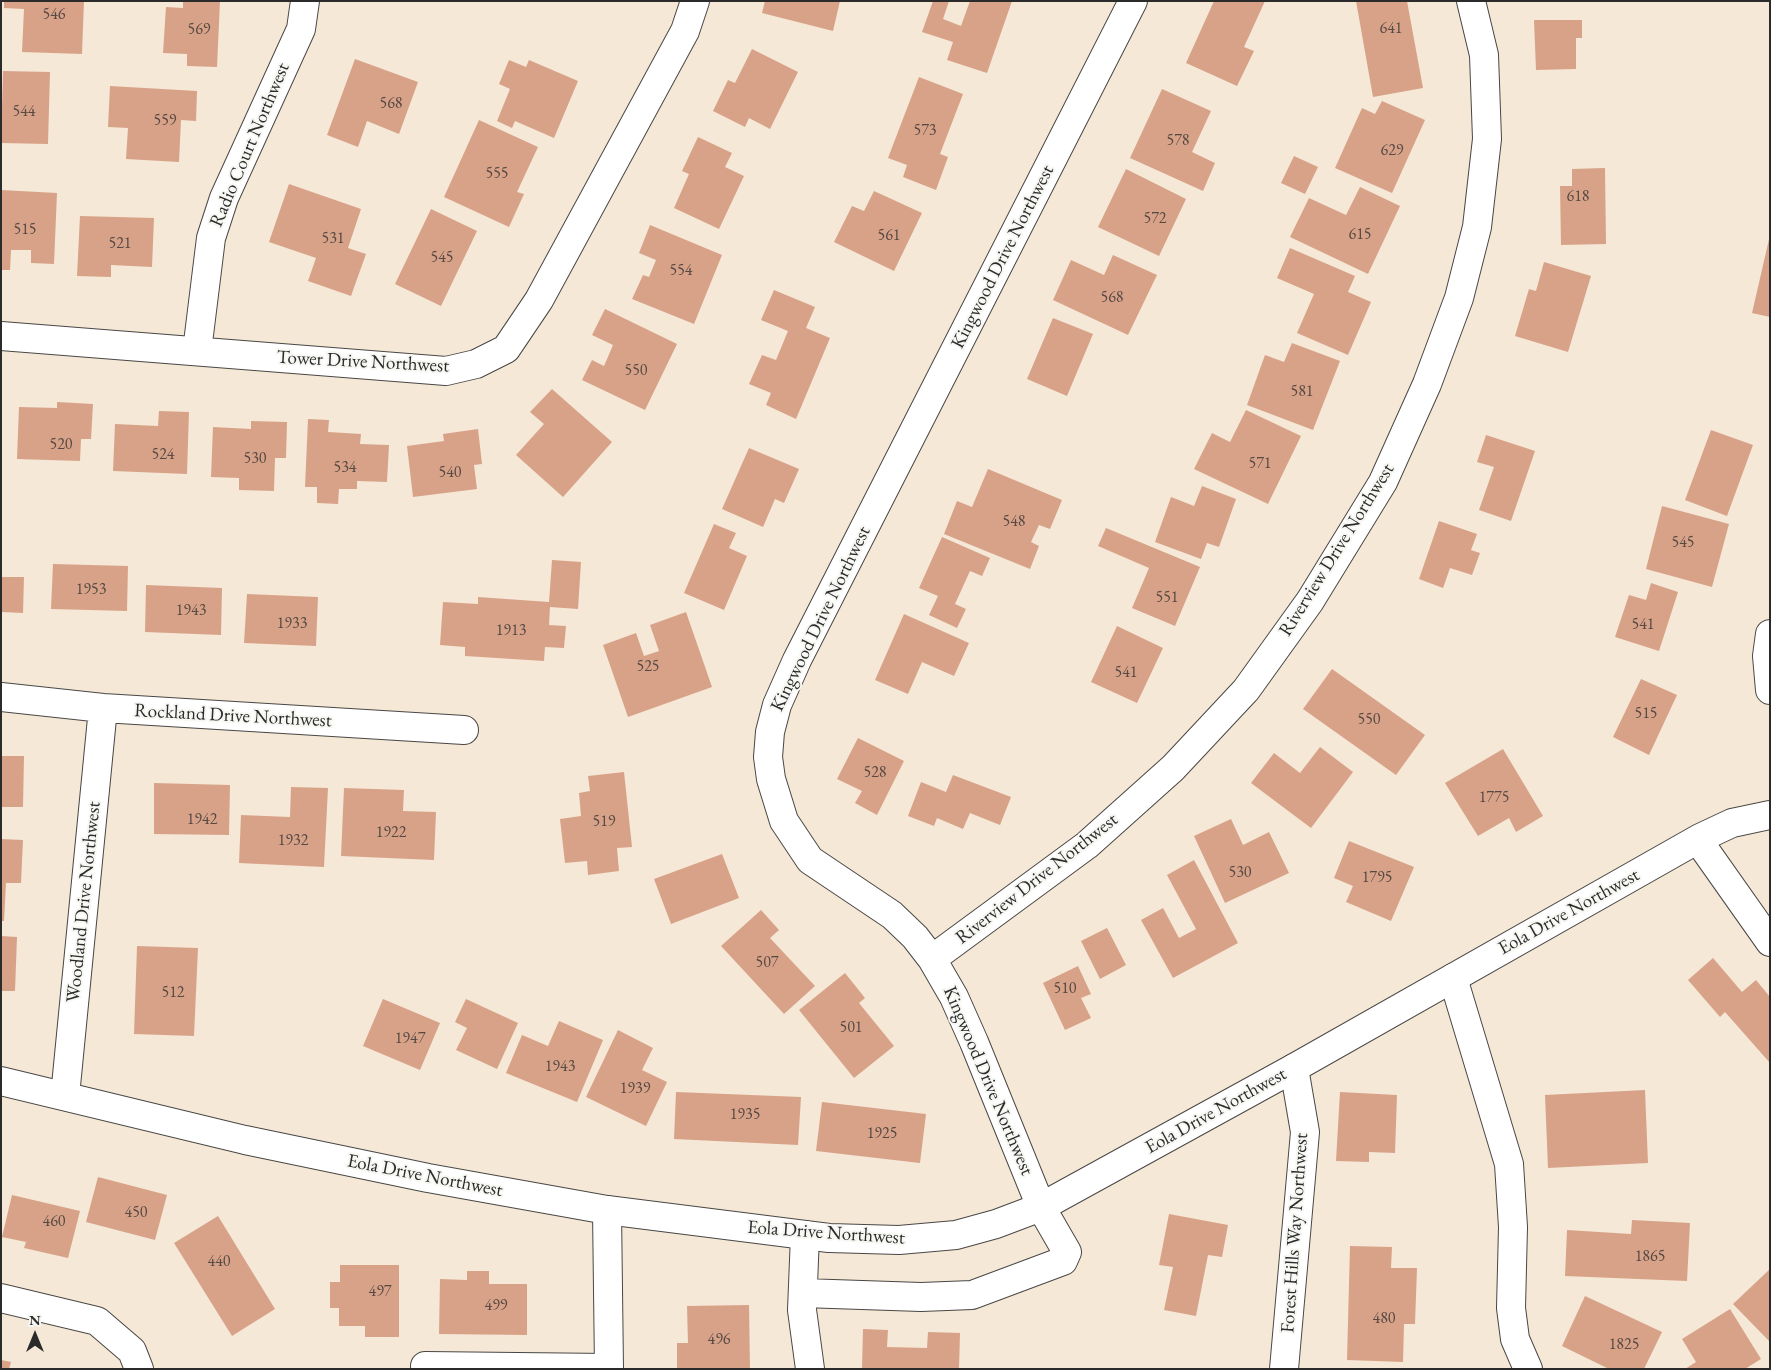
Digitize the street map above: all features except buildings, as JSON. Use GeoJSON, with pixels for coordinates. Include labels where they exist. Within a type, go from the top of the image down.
{"type":"FeatureCollection","features":[{"type":"Feature","properties":{"kind":"street","name":"Radio Court Northwest"},"geometry":{"type":"LineString","coordinates":[[197,350],[210,238],[224,198],[301,29],[305,1]]}},
{"type":"Feature","properties":{"kind":"street","name":"Tower Drive Northwest"},"geometry":{"type":"LineString","coordinates":[[1,336],[446,371],[476,364],[506,349],[539,300],[686,31],[695,1]]}},
{"type":"Feature","properties":{"kind":"street","name":"Kingwood Drive Northwest"},"geometry":{"type":"LineString","coordinates":[[803,1293],[921,1297],[972,1295],[1064,1261],[1068,1252],[1042,1207],[974,1042],[954,997],[932,959],[915,937],[892,915],[810,860],[796,842],[784,821],[771,779],[768,757],[770,732],[778,706],[797,660],[1134,1]]}},
{"type":"Feature","properties":{"kind":"street","name":"Riverview Drive Northwest"},"geometry":{"type":"LineString","coordinates":[[932,959],[1087,845],[1173,768],[1252,682],[1310,601],[1383,482],[1427,384],[1460,298],[1477,227],[1487,139],[1484,56],[1471,1]]}},
{"type":"Feature","properties":{"kind":"street"},"geometry":{"type":"LineString","coordinates":[[1770,634],[1767,656],[1770,690]]}},
{"type":"Feature","properties":{"kind":"street","name":"Rockland Drive Northwest"},"geometry":{"type":"LineString","coordinates":[[1,697],[103,708],[464,730]]}},
{"type":"Feature","properties":{"kind":"street","name":"Woodland Drive Northwest"},"geometry":{"type":"LineString","coordinates":[[65,1096],[103,708]]}},
{"type":"Feature","properties":{"kind":"street","name":"Eola Drive Northwest"},"geometry":{"type":"LineString","coordinates":[[1,1081],[245,1140],[428,1178],[607,1210],[805,1235],[899,1240],[956,1235],[996,1224],[1042,1207],[1294,1068],[1698,840],[1732,823],[1770,815]]}},
{"type":"Feature","properties":{"kind":"street"},"geometry":{"type":"LineString","coordinates":[[1698,840],[1770,942]]}},
{"type":"Feature","properties":{"kind":"street"},"geometry":{"type":"LineString","coordinates":[[1453,978],[1509,1164],[1513,1228],[1511,1308],[1515,1339],[1528,1369]]}},
{"type":"Feature","properties":{"kind":"street","name":"Forest Hills Way Northwest"},"geometry":{"type":"LineString","coordinates":[[1284,1369],[1305,1132],[1294,1068]]}},
{"type":"Feature","properties":{"kind":"street"},"geometry":{"type":"LineString","coordinates":[[425,1366],[609,1368],[607,1210]]}},
{"type":"Feature","properties":{"kind":"street"},"geometry":{"type":"LineString","coordinates":[[805,1235],[802,1310],[810,1369]]}},
{"type":"Feature","properties":{"kind":"street"},"geometry":{"type":"LineString","coordinates":[[1,1298],[96,1321],[132,1351],[139,1369]]}}]}
